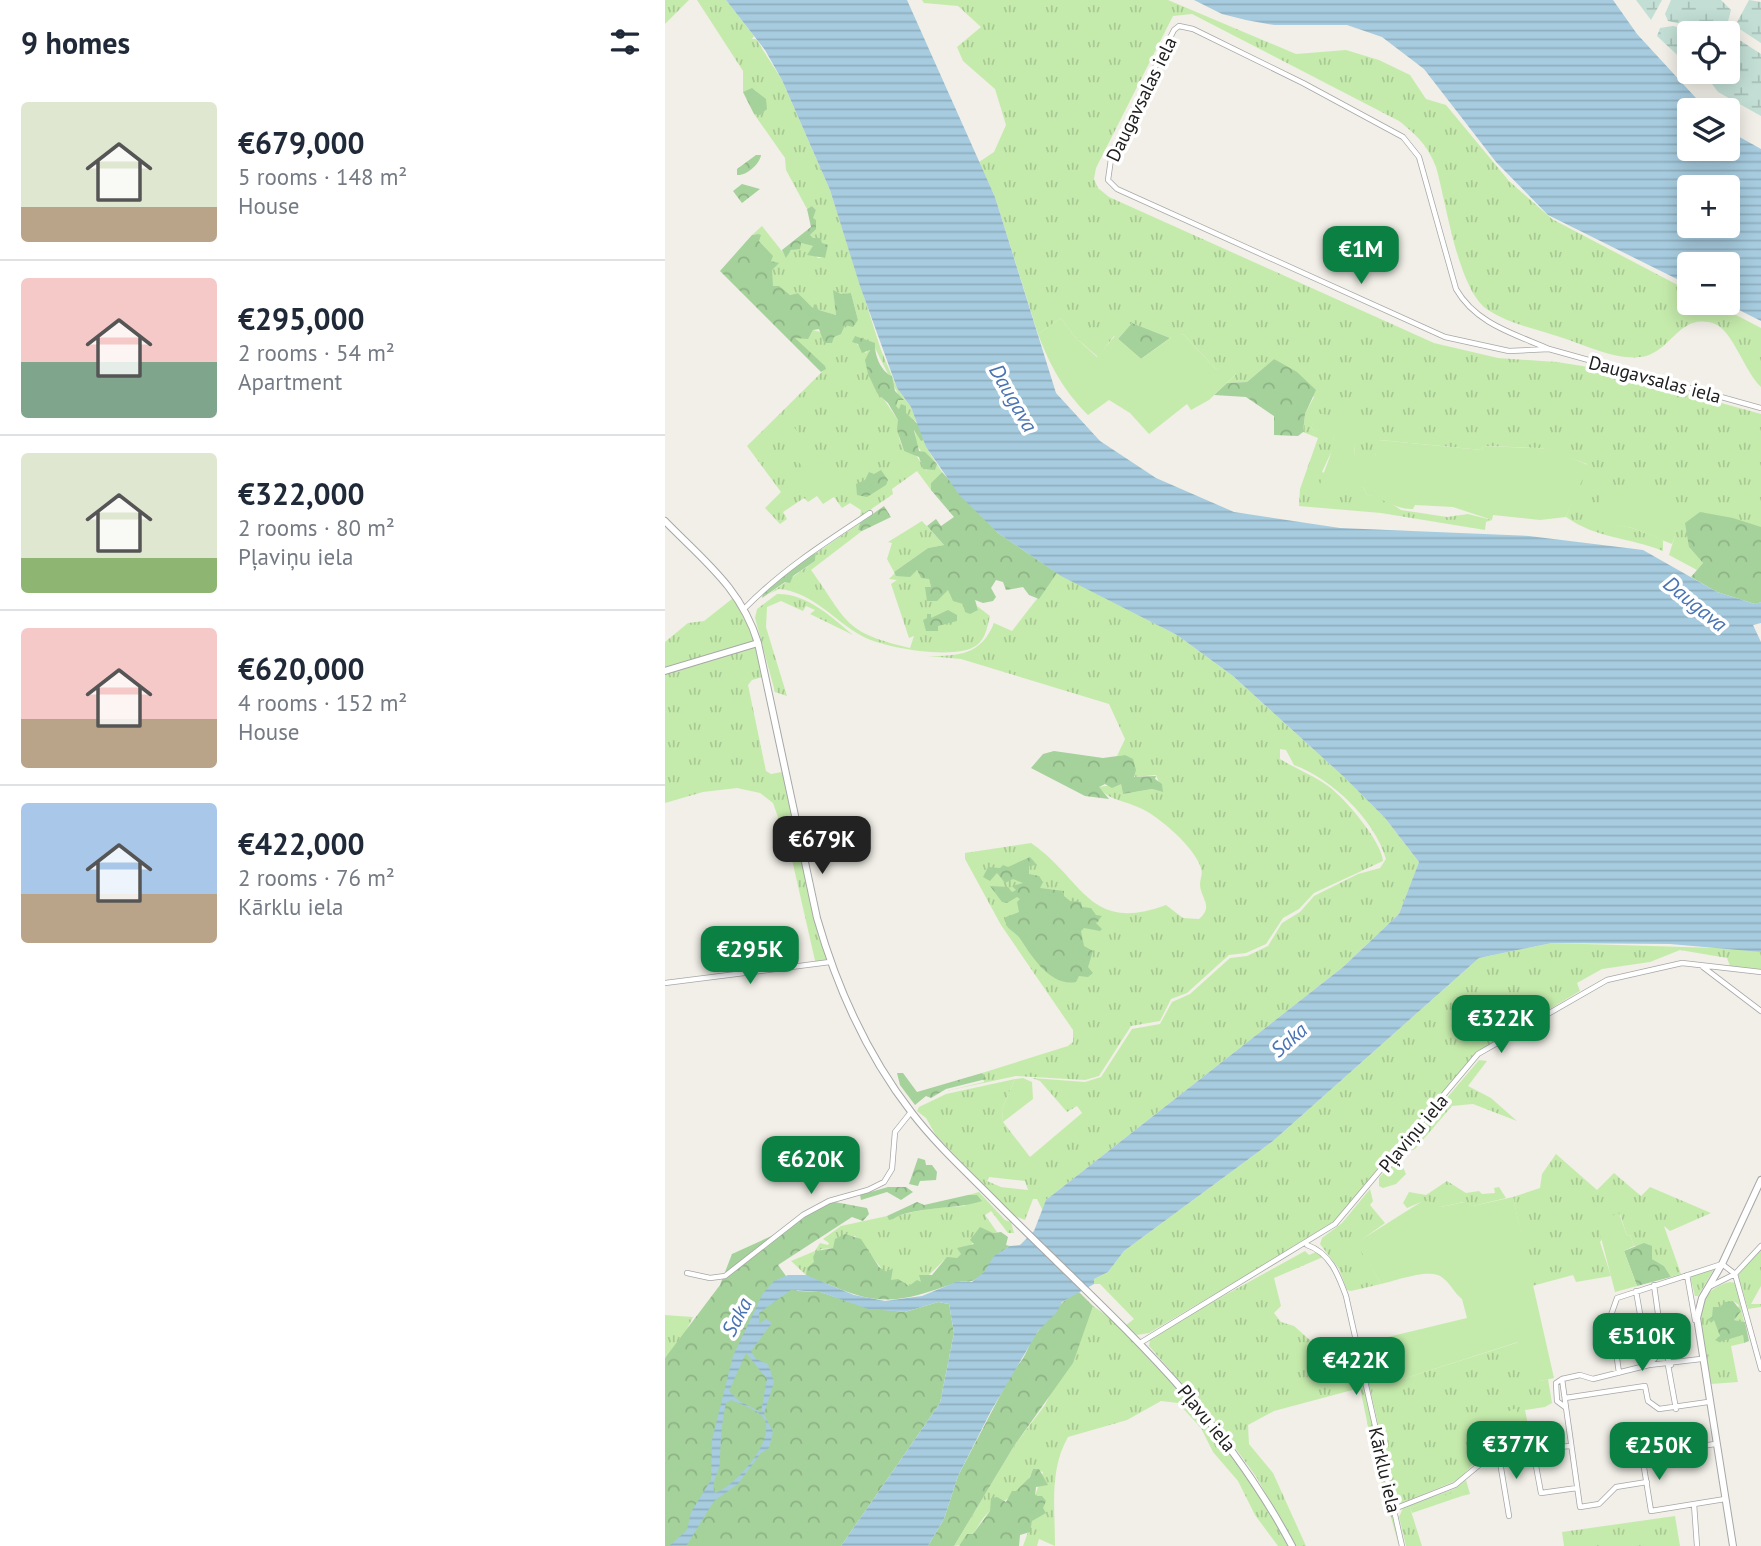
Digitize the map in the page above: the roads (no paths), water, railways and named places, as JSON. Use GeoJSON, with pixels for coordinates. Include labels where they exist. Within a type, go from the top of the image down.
{"type":"FeatureCollection","features":[{"type":"Feature","properties":{"kind":"street","name":"Daugavsalas iela"},"geometry":{"type":"LineString","coordinates":[[1549,349],[1509,351],[1445,337],[1162,211],[1111,185],[1107,173],[1112,152],[1174,30],[1179,26],[1193,29],[1403,136],[1419,157],[1456,289],[1462,300],[1479,318],[1549,349],[1761,408]]}},
{"type":"Feature","properties":{"kind":"street"},"geometry":{"type":"LineString","coordinates":[[745,608],[794,563],[835,539],[870,513]]}},
{"type":"Feature","properties":{"kind":"street","name":"Pļavu iela"},"geometry":{"type":"LineString","coordinates":[[665,521],[728,584],[745,608],[758,643],[817,918],[830,962],[882,1070],[911,1112],[1180,1384],[1243,1462],[1292,1546]]}},
{"type":"Feature","properties":{"kind":"street"},"geometry":{"type":"LineString","coordinates":[[665,671],[758,643]]}},
{"type":"Feature","properties":{"kind":"street"},"geometry":{"type":"LineString","coordinates":[[665,983],[830,962]]}},
{"type":"Feature","properties":{"kind":"street","name":"Pļaviņu iela"},"geometry":{"type":"LineString","coordinates":[[1140,1343],[1335,1224],[1478,1054],[1607,980],[1682,963],[1761,972]]}},
{"type":"Feature","properties":{"kind":"street"},"geometry":{"type":"LineString","coordinates":[[1702,966],[1761,1011]]}},
{"type":"Feature","properties":{"kind":"street"},"geometry":{"type":"LineString","coordinates":[[687,1273],[710,1278],[725,1276],[803,1215],[829,1201],[868,1190],[884,1182],[892,1169],[895,1132],[911,1112]]}},
{"type":"Feature","properties":{"kind":"street"},"geometry":{"type":"LineString","coordinates":[[1696,1328],[1698,1308],[1722,1264],[1761,1180]]}},
{"type":"Feature","properties":{"kind":"street","name":"Kārklu iela"},"geometry":{"type":"LineString","coordinates":[[1306,1244],[1319,1251],[1334,1267],[1346,1296],[1402,1546]]}},
{"type":"Feature","properties":{"kind":"street"},"geometry":{"type":"LineString","coordinates":[[1707,1288],[1735,1274],[1761,1246]]}},
{"type":"Feature","properties":{"kind":"street"},"geometry":{"type":"LineString","coordinates":[[1722,1264],[1735,1274],[1761,1369]]}},
{"type":"Feature","properties":{"kind":"street"},"geometry":{"type":"LineString","coordinates":[[1619,1373],[1612,1306],[1619,1296],[1722,1264]]}},
{"type":"Feature","properties":{"kind":"street"},"geometry":{"type":"LineString","coordinates":[[1687,1275],[1733,1546]]}},
{"type":"Feature","properties":{"kind":"street"},"geometry":{"type":"LineString","coordinates":[[1654,1285],[1663,1349],[1670,1365],[1676,1409]]}},
{"type":"Feature","properties":{"kind":"street"},"geometry":{"type":"LineString","coordinates":[[1636,1291],[1649,1365]]}},
{"type":"Feature","properties":{"kind":"street"},"geometry":{"type":"LineString","coordinates":[[1649,1365],[1663,1349]]}},
{"type":"Feature","properties":{"kind":"street"},"geometry":{"type":"LineString","coordinates":[[1566,1408],[1557,1401],[1554,1390],[1556,1383],[1562,1379],[1580,1375],[1594,1379],[1649,1365],[1670,1365],[1701,1359]]}},
{"type":"Feature","properties":{"kind":"street"},"geometry":{"type":"LineString","coordinates":[[1562,1379],[1580,1507],[1599,1504],[1616,1487],[1647,1482]]}},
{"type":"Feature","properties":{"kind":"street"},"geometry":{"type":"LineString","coordinates":[[1565,1398],[1645,1386],[1647,1399],[1654,1407],[1676,1409],[1708,1402]]}},
{"type":"Feature","properties":{"kind":"street"},"geometry":{"type":"LineString","coordinates":[[1715,1444],[1642,1455],[1651,1511],[1725,1499]]}},
{"type":"Feature","properties":{"kind":"street"},"geometry":{"type":"LineString","coordinates":[[1394,1509],[1455,1485],[1498,1450],[1571,1446]]}},
{"type":"Feature","properties":{"kind":"street"},"geometry":{"type":"LineString","coordinates":[[1498,1450],[1509,1516]]}},
{"type":"Feature","properties":{"kind":"street"},"geometry":{"type":"LineString","coordinates":[[1533,1450],[1541,1493],[1577,1488]]}},
{"type":"Feature","properties":{"kind":"street"},"geometry":{"type":"LineString","coordinates":[[1695,1504],[1697,1546]]}},
{"type":"Feature","properties":{"kind":"water"},"geometry":{"type":"Polygon","coordinates":[[[726,0],[907,0],[995,197],[1056,393],[1100,441],[1156,478],[1234,512],[1340,528],[1529,536],[1643,550],[1717,592],[1755,604],[1761,602],[1761,623],[1753,625],[1761,642],[1761,952],[1670,944],[1552,943],[1479,958],[1273,1141],[1124,1251],[1108,1272],[1094,1279],[1094,1284],[1062,1302],[1057,1312],[1038,1331],[991,1411],[958,1476],[944,1519],[928,1546],[841,1546],[940,1403],[954,1333],[949,1304],[938,1302],[905,1312],[868,1309],[820,1292],[791,1290],[759,1313],[759,1324],[766,1319],[772,1323],[751,1351],[756,1359],[768,1364],[774,1382],[764,1414],[773,1432],[769,1448],[761,1453],[738,1484],[714,1501],[687,1545],[669,1546],[687,1530],[691,1512],[711,1480],[712,1440],[733,1356],[763,1293],[774,1281],[788,1275],[806,1275],[854,1295],[885,1301],[922,1296],[956,1282],[972,1282],[984,1272],[994,1256],[1010,1246],[1020,1245],[1034,1231],[1046,1200],[1343,967],[1399,914],[1419,862],[1385,818],[1344,777],[1233,676],[1177,635],[1061,576],[998,533],[960,496],[926,447],[911,407],[897,388],[860,286],[830,190],[782,80],[765,50],[726,0]],[[746,1353],[729,1391],[739,1401],[761,1412],[767,1379],[746,1353]],[[731,1400],[726,1403],[724,1411],[715,1493],[743,1472],[760,1449],[765,1437],[763,1417],[753,1409],[731,1400]]]}},
{"type":"Feature","properties":{"kind":"water"},"geometry":{"type":"Polygon","coordinates":[[[1194,0],[1613,0],[1637,34],[1677,77],[1677,84],[1683,84],[1696,98],[1677,98],[1677,161],[1740,161],[1740,137],[1761,149],[1761,321],[1740,310],[1740,252],[1677,252],[1677,279],[1548,215],[1496,162],[1424,69],[1382,37],[1347,25],[1274,25],[1222,14],[1194,0]]]}},
{"type":"Feature","properties":{"kind":"water label","name":"Daugava"},"geometry":{"type":"Point","coordinates":[1013,398]}},
{"type":"Feature","properties":{"kind":"water label","name":"Daugava"},"geometry":{"type":"Point","coordinates":[1695,604]}},
{"type":"Feature","properties":{"kind":"water label","name":"Saka"},"geometry":{"type":"Point","coordinates":[1289,1040]}},
{"type":"Feature","properties":{"kind":"water label","name":"Saka"},"geometry":{"type":"Point","coordinates":[737,1317]}}]}
